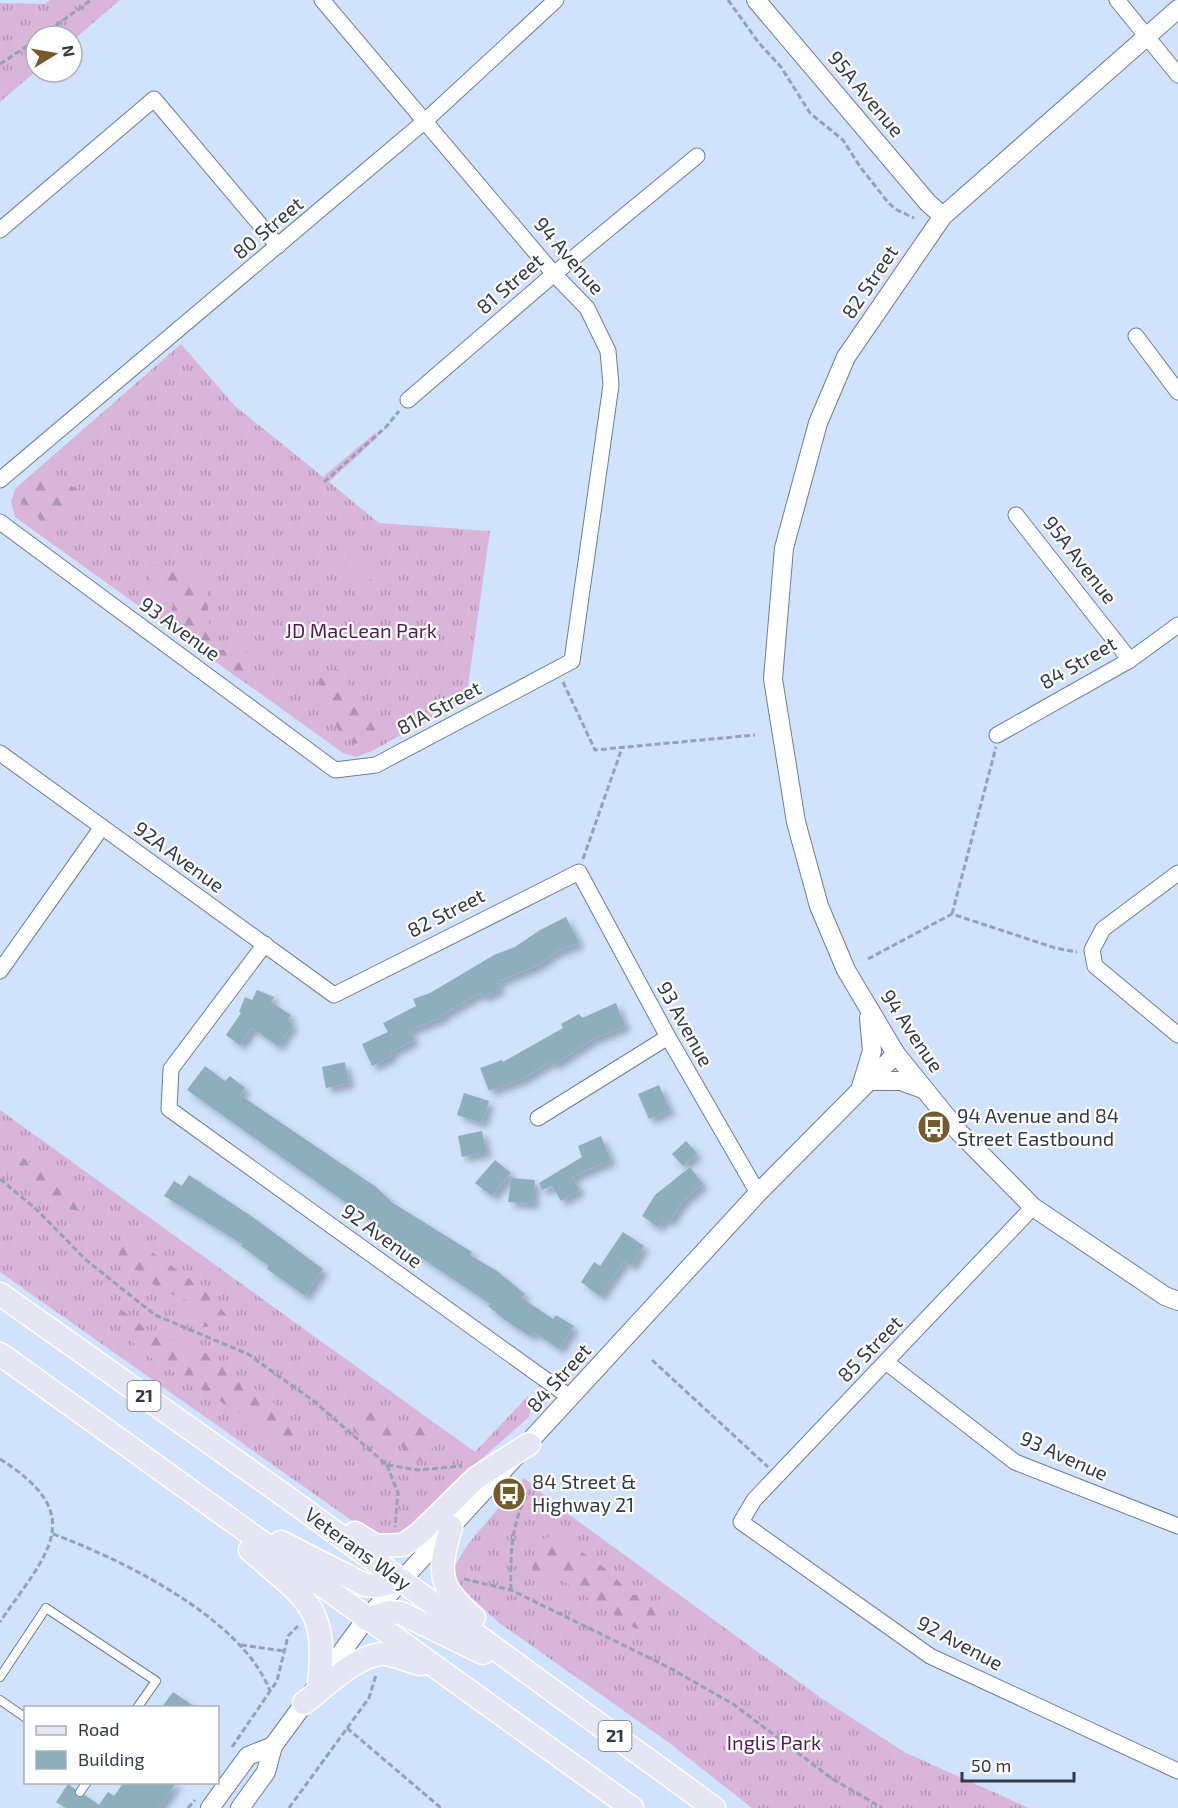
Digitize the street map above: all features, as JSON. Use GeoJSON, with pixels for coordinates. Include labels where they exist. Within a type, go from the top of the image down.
{"type":"FeatureCollection","features":[{"type":"Feature","properties":{"kind":"main road","name":"Veterans Way"},"geometry":{"type":"LineString","coordinates":[[0,1294],[402,1580],[494,1650],[714,1808]]}},
{"type":"Feature","properties":{"kind":"main road","name":"21"},"geometry":{"type":"LineString","coordinates":[[0,1354],[632,1808]]}},
{"type":"Feature","properties":{"kind":"main road"},"geometry":{"type":"LineString","coordinates":[[288,1498],[321,1508],[376,1546],[395,1547],[403,1545],[418,1534],[476,1478],[529,1444]]}},
{"type":"Feature","properties":{"kind":"main road"},"geometry":{"type":"LineString","coordinates":[[192,1492],[223,1526],[304,1598],[315,1616],[322,1636],[323,1650],[319,1683]]}},
{"type":"Feature","properties":{"kind":"main road"},"geometry":{"type":"LineString","coordinates":[[227,1517],[365,1586],[378,1587],[402,1580]]}},
{"type":"Feature","properties":{"kind":"main road"},"geometry":{"type":"LineString","coordinates":[[451,1527],[441,1564],[443,1582],[454,1601],[480,1624],[494,1650]]}},
{"type":"Feature","properties":{"kind":"main road"},"geometry":{"type":"LineString","coordinates":[[366,1619],[389,1612],[401,1613],[471,1649],[515,1665]]}},
{"type":"Feature","properties":{"kind":"main road"},"geometry":{"type":"LineString","coordinates":[[304,1703],[360,1661],[375,1655],[393,1655],[439,1668]]}},
{"type":"Feature","properties":{"kind":"street","name":"94 Avenue"},"geometry":{"type":"LineString","coordinates":[[322,0],[554,274],[587,308],[608,351],[611,385],[572,661],[559,668]]}},
{"type":"Feature","properties":{"kind":"street","name":"80 Street"},"geometry":{"type":"LineString","coordinates":[[0,480],[425,121],[556,0]]}},
{"type":"Feature","properties":{"kind":"street","name":"95A Avenue"},"geometry":{"type":"LineString","coordinates":[[756,0],[928,203],[943,216]]}},
{"type":"Feature","properties":{"kind":"street"},"geometry":{"type":"LineString","coordinates":[[1117,0],[1178,75]]}},
{"type":"Feature","properties":{"kind":"street","name":"82 Street"},"geometry":{"type":"LineString","coordinates":[[773,679],[784,548],[818,423],[846,357],[943,216],[1178,9]]}},
{"type":"Feature","properties":{"kind":"street"},"geometry":{"type":"LineString","coordinates":[[0,230],[154,99],[278,246]]}},
{"type":"Feature","properties":{"kind":"street","name":"81 Street"},"geometry":{"type":"LineString","coordinates":[[408,400],[554,274],[697,156]]}},
{"type":"Feature","properties":{"kind":"street"},"geometry":{"type":"LineString","coordinates":[[1136,336],[1178,392]]}},
{"type":"Feature","properties":{"kind":"street","name":"95A Avenue"},"geometry":{"type":"LineString","coordinates":[[1016,515],[1130,660]]}},
{"type":"Feature","properties":{"kind":"street","name":"93 Avenue"},"geometry":{"type":"LineString","coordinates":[[0,522],[335,770]]}},
{"type":"Feature","properties":{"kind":"street","name":"84 Street"},"geometry":{"type":"LineString","coordinates":[[997,735],[1130,660],[1178,625]]}},
{"type":"Feature","properties":{"kind":"street","name":"81A Street"},"geometry":{"type":"LineString","coordinates":[[335,770],[376,765],[559,668]]}},
{"type":"Feature","properties":{"kind":"street","name":"94 Avenue"},"geometry":{"type":"LineString","coordinates":[[773,679],[796,822],[819,906],[846,970],[896,1054],[958,1132],[1033,1207],[1165,1296],[1178,1302]]}},
{"type":"Feature","properties":{"kind":"street","name":"92A Avenue"},"geometry":{"type":"LineString","coordinates":[[0,753],[334,995]]}},
{"type":"Feature","properties":{"kind":"street"},"geometry":{"type":"LineString","coordinates":[[0,972],[102,827]]}},
{"type":"Feature","properties":{"kind":"street","name":"82 Street"},"geometry":{"type":"LineString","coordinates":[[334,995],[579,872]]}},
{"type":"Feature","properties":{"kind":"street","name":"93 Avenue"},"geometry":{"type":"LineString","coordinates":[[579,872],[668,1037],[758,1193]]}},
{"type":"Feature","properties":{"kind":"street"},"geometry":{"type":"LineString","coordinates":[[1178,873],[1103,929],[1092,952],[1095,966],[1178,1035]]}},
{"type":"Feature","properties":{"kind":"street","name":"92 Avenue"},"geometry":{"type":"LineString","coordinates":[[265,944],[171,1069],[169,1109],[571,1398]]}},
{"type":"Feature","properties":{"kind":"street"},"geometry":{"type":"LineString","coordinates":[[867,1005],[872,1051],[865,1086],[901,1081],[924,1090]]}},
{"type":"Feature","properties":{"kind":"street"},"geometry":{"type":"LineString","coordinates":[[538,1118],[668,1037]]}},
{"type":"Feature","properties":{"kind":"street","name":"84 Street"},"geometry":{"type":"LineString","coordinates":[[240,1808],[266,1772],[273,1746],[366,1619],[758,1193],[896,1054]]}},
{"type":"Feature","properties":{"kind":"street","name":"85 Street"},"geometry":{"type":"LineString","coordinates":[[741,1522],[754,1500],[1033,1207]]}},
{"type":"Feature","properties":{"kind":"street","name":"93 Avenue"},"geometry":{"type":"LineString","coordinates":[[886,1362],[1015,1462],[1178,1526]]}},
{"type":"Feature","properties":{"kind":"street","name":"92 Avenue"},"geometry":{"type":"LineString","coordinates":[[741,1522],[930,1656],[1178,1771]]}},
{"type":"Feature","properties":{"kind":"street","name":"84 Street"},"geometry":{"type":"LineString","coordinates":[[210,1808],[248,1756],[273,1746]]}},
{"type":"Feature","properties":{"kind":"lane"},"geometry":{"type":"LineString","coordinates":[[0,1677],[46,1608],[156,1681],[138,1706]]}},
{"type":"Feature","properties":{"kind":"lane"},"geometry":{"type":"LineString","coordinates":[[0,1700],[24,1717]]}},
{"type":"Feature","properties":{"kind":"lane"},"geometry":{"type":"LineString","coordinates":[[80,1792],[86,1784]]}},
{"type":"Feature","properties":{"kind":"path"},"geometry":{"type":"LineString","coordinates":[[58,24],[91,0]]}},
{"type":"Feature","properties":{"kind":"path"},"geometry":{"type":"LineString","coordinates":[[728,0],[781,67],[810,113],[843,140],[873,184],[895,209],[914,218]]}},
{"type":"Feature","properties":{"kind":"path"},"geometry":{"type":"LineString","coordinates":[[0,64],[24,48]]}},
{"type":"Feature","properties":{"kind":"path"},"geometry":{"type":"LineString","coordinates":[[324,482],[386,427],[408,400]]}},
{"type":"Feature","properties":{"kind":"path"},"geometry":{"type":"LineString","coordinates":[[559,668],[564,687],[595,750],[755,735]]}},
{"type":"Feature","properties":{"kind":"path"},"geometry":{"type":"LineString","coordinates":[[868,959],[952,914],[994,761],[997,735]]}},
{"type":"Feature","properties":{"kind":"path"},"geometry":{"type":"LineString","coordinates":[[579,872],[622,748]]}},
{"type":"Feature","properties":{"kind":"path"},"geometry":{"type":"LineString","coordinates":[[952,914],[1054,948],[1092,952]]}},
{"type":"Feature","properties":{"kind":"path"},"geometry":{"type":"LineString","coordinates":[[0,1179],[36,1209],[86,1260],[155,1315],[248,1354],[315,1402],[387,1465],[396,1485],[399,1500],[395,1547]]}},
{"type":"Feature","properties":{"kind":"path"},"geometry":{"type":"LineString","coordinates":[[651,1360],[778,1476]]}},
{"type":"Feature","properties":{"kind":"path"},"geometry":{"type":"LineString","coordinates":[[0,1459],[29,1479],[45,1497],[53,1521],[53,1534],[39,1564],[0,1622]]}},
{"type":"Feature","properties":{"kind":"path"},"geometry":{"type":"LineString","coordinates":[[387,1465],[426,1470],[468,1464]]}},
{"type":"Feature","properties":{"kind":"path"},"geometry":{"type":"LineString","coordinates":[[511,1590],[513,1538],[517,1517],[528,1492]]}},
{"type":"Feature","properties":{"kind":"path"},"geometry":{"type":"LineString","coordinates":[[53,1534],[161,1584],[188,1602],[239,1645],[260,1669],[270,1692]]}},
{"type":"Feature","properties":{"kind":"path"},"geometry":{"type":"LineString","coordinates":[[443,1582],[468,1578],[511,1590],[668,1667],[733,1704],[831,1778],[882,1808]]}},
{"type":"Feature","properties":{"kind":"path"},"geometry":{"type":"LineString","coordinates":[[231,1750],[277,1681],[284,1651],[292,1631],[315,1616]]}},
{"type":"Feature","properties":{"kind":"path"},"geometry":{"type":"LineString","coordinates":[[239,1645],[284,1651]]}},
{"type":"Feature","properties":{"kind":"path"},"geometry":{"type":"LineString","coordinates":[[288,1808],[369,1698],[375,1684],[375,1655]]}},
{"type":"Feature","properties":{"kind":"path"},"geometry":{"type":"LineString","coordinates":[[346,1728],[441,1808]]}},
{"type":"Feature","properties":{"kind":"green space"},"geometry":{"type":"Polygon","coordinates":[[[50,0],[120,0],[84,31],[84,24],[24,24],[24,81],[0,102],[0,3],[45,4],[50,0]]]}},
{"type":"Feature","properties":{"kind":"green space","name":"JD MacLean Park"},"geometry":{"type":"Polygon","coordinates":[[[181,344],[235,406],[323,477],[375,433],[378,437],[329,482],[379,523],[490,531],[466,700],[372,751],[356,757],[343,753],[15,517],[11,501],[16,488],[181,344]]]}},
{"type":"Feature","properties":{"kind":"green space"},"geometry":{"type":"Polygon","coordinates":[[[45,475],[59,478],[76,489],[56,522],[43,522],[20,501],[45,475]]]}},
{"type":"Feature","properties":{"kind":"green space"},"geometry":{"type":"Polygon","coordinates":[[[371,555],[377,578],[340,587],[334,564],[371,555]]]}},
{"type":"Feature","properties":{"kind":"green space"},"geometry":{"type":"Polygon","coordinates":[[[143,564],[189,570],[207,590],[210,637],[221,650],[243,647],[252,663],[238,678],[168,627],[173,604],[144,572],[143,564]]]}},
{"type":"Feature","properties":{"kind":"green space"},"geometry":{"type":"Polygon","coordinates":[[[338,669],[373,725],[378,728],[375,740],[352,744],[350,732],[339,732],[317,680],[338,669]]]}},
{"type":"Feature","properties":{"kind":"green space"},"geometry":{"type":"Polygon","coordinates":[[[0,1110],[475,1452],[528,1396],[531,1406],[529,1417],[481,1459],[403,1538],[382,1539],[361,1527],[0,1272],[0,1110]]]}},
{"type":"Feature","properties":{"kind":"green space"},"geometry":{"type":"Polygon","coordinates":[[[17,1154],[82,1198],[83,1210],[72,1210],[61,1203],[35,1203],[26,1180],[18,1183],[13,1174],[0,1171],[0,1160],[17,1154]]]}},
{"type":"Feature","properties":{"kind":"green space"},"geometry":{"type":"Polygon","coordinates":[[[123,1240],[145,1247],[209,1293],[234,1325],[202,1327],[193,1303],[159,1289],[105,1246],[123,1240]]]}},
{"type":"Feature","properties":{"kind":"green space"},"geometry":{"type":"Polygon","coordinates":[[[119,1308],[153,1334],[206,1353],[272,1401],[303,1431],[289,1445],[139,1350],[114,1316],[119,1308]]]}},
{"type":"Feature","properties":{"kind":"green space"},"geometry":{"type":"Polygon","coordinates":[[[346,1409],[379,1414],[402,1424],[411,1420],[433,1429],[433,1459],[413,1462],[398,1442],[364,1443],[341,1414],[346,1409]]]}},
{"type":"Feature","properties":{"kind":"green space","name":"Inglis Park"},"geometry":{"type":"Polygon","coordinates":[[[524,1478],[560,1508],[821,1698],[904,1752],[1029,1808],[752,1808],[668,1742],[498,1622],[458,1585],[453,1569],[468,1544],[524,1478]]]}},
{"type":"Feature","properties":{"kind":"green space"},"geometry":{"type":"Polygon","coordinates":[[[551,1536],[584,1553],[605,1568],[629,1595],[646,1595],[658,1618],[636,1629],[554,1575],[532,1572],[536,1542],[551,1536]]]}},
{"type":"Feature","properties":{"kind":"building"},"geometry":{"type":"Polygon","coordinates":[[[566,917],[579,943],[558,951],[536,966],[497,982],[501,988],[483,997],[480,993],[442,1015],[443,1017],[409,1030],[414,1040],[391,1052],[392,1056],[372,1066],[362,1044],[388,1032],[383,1023],[416,1006],[413,999],[430,993],[494,955],[515,947],[540,930],[566,917]]]}},
{"type":"Feature","properties":{"kind":"building"},"geometry":{"type":"Polygon","coordinates":[[[257,990],[274,997],[271,1002],[291,1015],[287,1020],[293,1024],[278,1046],[252,1028],[240,1045],[226,1035],[241,1013],[239,1012],[245,997],[252,1000],[257,990]]]}},
{"type":"Feature","properties":{"kind":"building"},"geometry":{"type":"Polygon","coordinates":[[[616,1003],[625,1026],[593,1039],[553,1065],[551,1061],[524,1078],[489,1091],[480,1068],[502,1060],[503,1062],[563,1028],[561,1024],[579,1014],[582,1018],[616,1003]]]}},
{"type":"Feature","properties":{"kind":"building"},"geometry":{"type":"Polygon","coordinates":[[[345,1062],[349,1083],[326,1088],[322,1067],[345,1062]]]}},
{"type":"Feature","properties":{"kind":"building"},"geometry":{"type":"Polygon","coordinates":[[[205,1066],[225,1081],[230,1076],[245,1088],[240,1095],[376,1187],[393,1203],[472,1252],[470,1255],[497,1271],[525,1294],[522,1298],[553,1319],[556,1315],[574,1326],[559,1349],[533,1332],[530,1336],[505,1320],[488,1306],[490,1304],[386,1234],[366,1217],[187,1090],[205,1066]]]}},
{"type":"Feature","properties":{"kind":"building"},"geometry":{"type":"Polygon","coordinates":[[[659,1085],[670,1110],[649,1119],[638,1094],[659,1085]]]}},
{"type":"Feature","properties":{"kind":"building"},"geometry":{"type":"Polygon","coordinates":[[[464,1093],[489,1101],[482,1123],[457,1115],[464,1093]]]}},
{"type":"Feature","properties":{"kind":"building"},"geometry":{"type":"Polygon","coordinates":[[[482,1131],[486,1152],[462,1157],[458,1136],[482,1131]]]}},
{"type":"Feature","properties":{"kind":"building"},"geometry":{"type":"Polygon","coordinates":[[[601,1136],[611,1160],[572,1177],[580,1190],[561,1201],[552,1186],[542,1190],[539,1183],[582,1157],[578,1146],[601,1136]]]}},
{"type":"Feature","properties":{"kind":"building"},"geometry":{"type":"Polygon","coordinates":[[[686,1141],[697,1153],[683,1166],[672,1154],[686,1141]]]}},
{"type":"Feature","properties":{"kind":"building"},"geometry":{"type":"Polygon","coordinates":[[[495,1160],[511,1173],[492,1196],[475,1183],[495,1160]]]}},
{"type":"Feature","properties":{"kind":"building"},"geometry":{"type":"Polygon","coordinates":[[[690,1167],[703,1184],[683,1201],[669,1222],[664,1219],[658,1227],[642,1216],[655,1195],[690,1167]]]}},
{"type":"Feature","properties":{"kind":"building"},"geometry":{"type":"Polygon","coordinates":[[[189,1175],[254,1218],[323,1269],[305,1296],[267,1269],[269,1266],[241,1246],[242,1244],[164,1196],[174,1181],[182,1186],[189,1175]]]}},
{"type":"Feature","properties":{"kind":"building"},"geometry":{"type":"Polygon","coordinates":[[[511,1178],[535,1180],[533,1204],[508,1202],[511,1178]]]}},
{"type":"Feature","properties":{"kind":"building"},"geometry":{"type":"Polygon","coordinates":[[[623,1232],[644,1246],[631,1266],[624,1261],[600,1296],[581,1282],[594,1262],[600,1266],[623,1232]]]}},
{"type":"Feature","properties":{"kind":"building"},"geometry":{"type":"Polygon","coordinates":[[[173,1692],[194,1706],[163,1706],[173,1692]]]}},
{"type":"Feature","properties":{"kind":"building"},"geometry":{"type":"Polygon","coordinates":[[[68,1784],[75,1789],[77,1797],[85,1795],[99,1805],[108,1792],[114,1796],[123,1784],[176,1784],[159,1808],[66,1808],[56,1802],[68,1784]]]}},
{"type":"Feature","properties":{"kind":"place","name":"94 Avenue and 84 Street Eastbound"},"geometry":{"type":"Point","coordinates":[934,1127]}},
{"type":"Feature","properties":{"kind":"place","name":"84 Street & Highway 21"},"geometry":{"type":"Point","coordinates":[509,1494]}}]}
